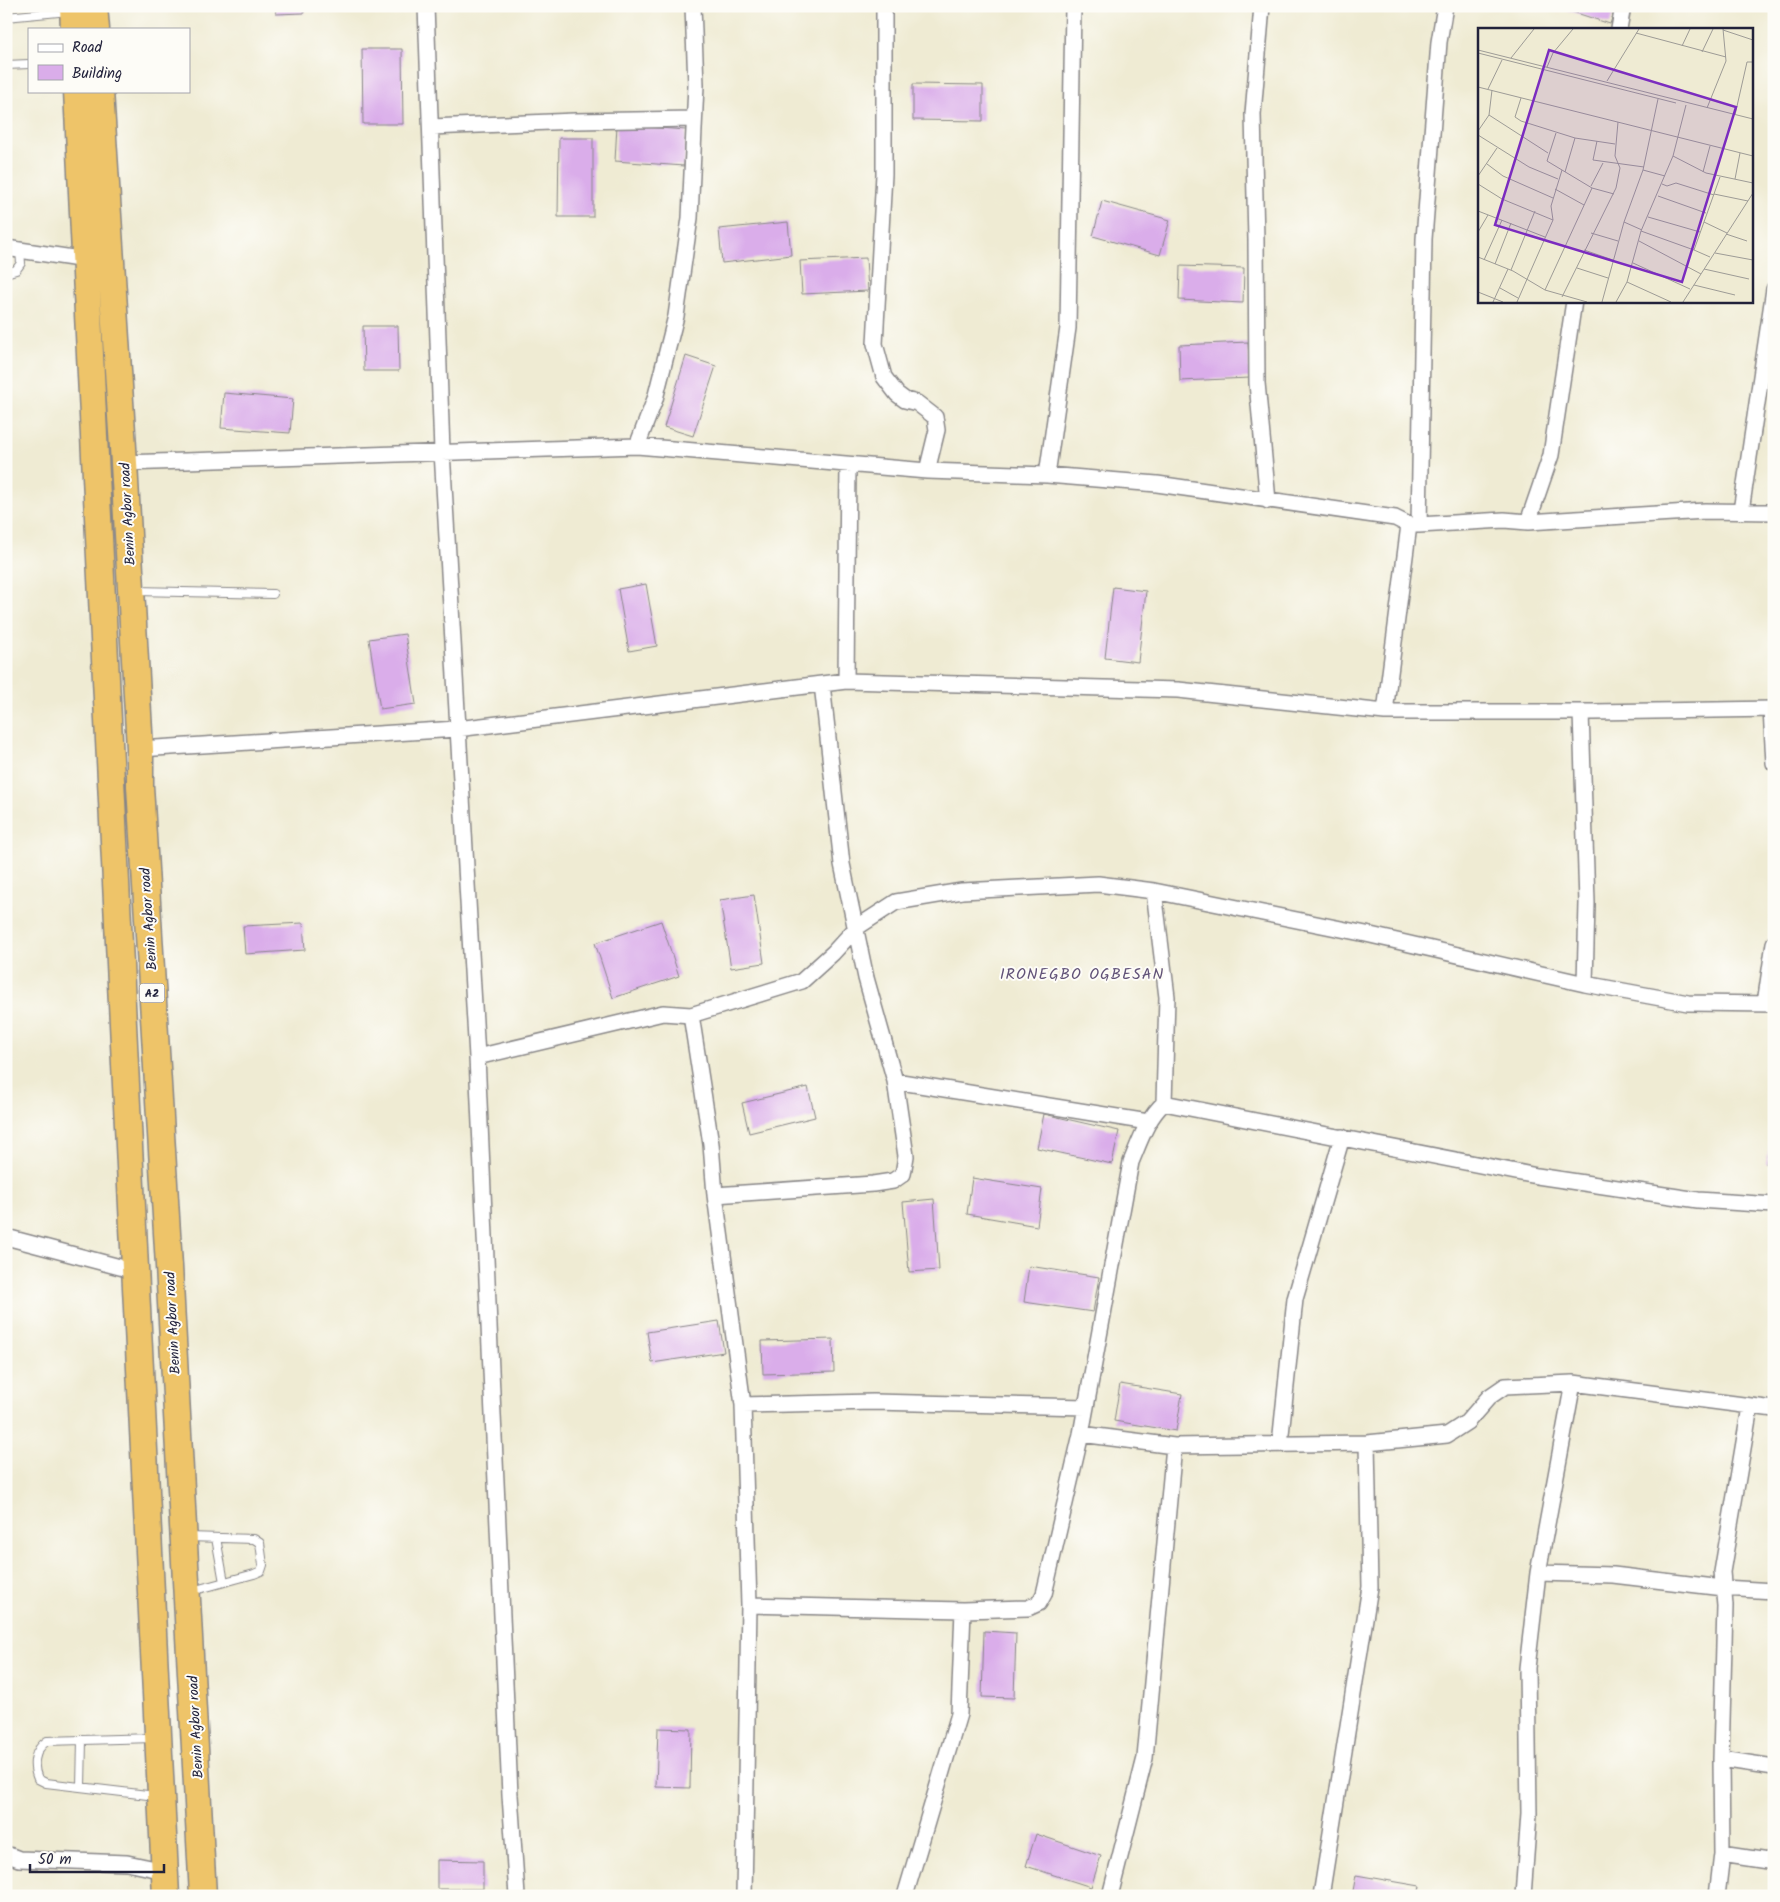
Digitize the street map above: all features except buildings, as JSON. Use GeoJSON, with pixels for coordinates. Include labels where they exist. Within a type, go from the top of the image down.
{"type":"FeatureCollection","features":[{"type":"Feature","properties":{"kind":"highway"},"geometry":{"type":"LineString","coordinates":[[79,13],[95,28]]}},
{"type":"Feature","properties":{"kind":"highway","name":"Benin Agbor road"},"geometry":{"type":"LineString","coordinates":[[77,92],[165,1883]]}},
{"type":"Feature","properties":{"kind":"highway","name":"Benin Agbor road"},"geometry":{"type":"LineString","coordinates":[[100,92],[124,463],[140,749],[140,786],[203,1896]]}},
{"type":"Feature","properties":{"kind":"street"},"geometry":{"type":"LineString","coordinates":[[426,6],[442,452],[477,1057],[510,1795],[517,1896]]}},
{"type":"Feature","properties":{"kind":"street"},"geometry":{"type":"LineString","coordinates":[[637,446],[655,399],[676,316],[690,218],[696,85],[693,6]]}},
{"type":"Feature","properties":{"kind":"street"},"geometry":{"type":"LineString","coordinates":[[884,6],[884,174],[875,344],[884,377],[897,394],[906,400],[917,403],[935,417],[937,430],[927,471]]}},
{"type":"Feature","properties":{"kind":"street"},"geometry":{"type":"LineString","coordinates":[[1047,475],[1068,328],[1073,6]]}},
{"type":"Feature","properties":{"kind":"street"},"geometry":{"type":"LineString","coordinates":[[1262,6],[1253,114],[1257,382],[1268,501]]}},
{"type":"Feature","properties":{"kind":"street"},"geometry":{"type":"LineString","coordinates":[[1386,712],[1414,525],[1424,239],[1439,42],[1445,6]]}},
{"type":"Feature","properties":{"kind":"street"},"geometry":{"type":"LineString","coordinates":[[1619,28],[1624,6]]}},
{"type":"Feature","properties":{"kind":"street"},"geometry":{"type":"LineString","coordinates":[[431,128],[575,120],[694,119]]}},
{"type":"Feature","properties":{"kind":"street"},"geometry":{"type":"LineString","coordinates":[[13,250],[86,260]]}},
{"type":"Feature","properties":{"kind":"street"},"geometry":{"type":"LineString","coordinates":[[1741,511],[1774,289]]}},
{"type":"Feature","properties":{"kind":"street"},"geometry":{"type":"LineString","coordinates":[[1528,522],[1551,455],[1574,302]]}},
{"type":"Feature","properties":{"kind":"street"},"geometry":{"type":"LineString","coordinates":[[124,463],[637,446],[927,471],[1047,475],[1157,484],[1395,518],[1414,525],[1504,520],[1528,522],[1704,511],[1774,512]]}},
{"type":"Feature","properties":{"kind":"street"},"geometry":{"type":"LineString","coordinates":[[846,681],[848,465]]}},
{"type":"Feature","properties":{"kind":"street"},"geometry":{"type":"LineString","coordinates":[[140,749],[457,729],[846,681],[1178,690],[1386,712],[1581,712],[1772,709],[1774,763]]}},
{"type":"Feature","properties":{"kind":"street"},"geometry":{"type":"LineString","coordinates":[[715,1195],[873,1184],[893,1180],[903,1174],[906,1156],[895,1081],[866,978],[842,864],[822,684]]}},
{"type":"Feature","properties":{"kind":"street"},"geometry":{"type":"LineString","coordinates":[[1581,712],[1587,884],[1585,984]]}},
{"type":"Feature","properties":{"kind":"street"},"geometry":{"type":"LineString","coordinates":[[477,1057],[663,1013],[691,1015],[802,981],[833,953],[856,928],[896,902],[962,891],[1098,884],[1154,891],[1366,934],[1585,984],[1688,1003],[1770,1004],[1774,943]]}},
{"type":"Feature","properties":{"kind":"street"},"geometry":{"type":"LineString","coordinates":[[749,1605],[963,1610],[1028,1608],[1039,1603],[1044,1594],[1081,1434],[1131,1162],[1148,1122],[1156,1110],[1164,1103],[1167,997],[1154,891]]}},
{"type":"Feature","properties":{"kind":"street"},"geometry":{"type":"LineString","coordinates":[[691,1015],[711,1144],[715,1195],[743,1405],[749,1605],[744,1896]]}},
{"type":"Feature","properties":{"kind":"street"},"geometry":{"type":"LineString","coordinates":[[895,1081],[1148,1122]]}},
{"type":"Feature","properties":{"kind":"street"},"geometry":{"type":"LineString","coordinates":[[1164,1103],[1547,1177],[1698,1200],[1774,1205]]}},
{"type":"Feature","properties":{"kind":"street"},"geometry":{"type":"LineString","coordinates":[[1280,1444],[1295,1299],[1342,1137]]}},
{"type":"Feature","properties":{"kind":"street"},"geometry":{"type":"LineString","coordinates":[[6,1237],[135,1272]]}},
{"type":"Feature","properties":{"kind":"street"},"geometry":{"type":"LineString","coordinates":[[1081,1434],[1174,1446],[1367,1443],[1447,1435],[1467,1422],[1489,1397],[1505,1386],[1573,1383],[1774,1409]]}},
{"type":"Feature","properties":{"kind":"street"},"geometry":{"type":"LineString","coordinates":[[1523,1896],[1530,1814],[1527,1668],[1538,1573],[1573,1383]]}},
{"type":"Feature","properties":{"kind":"street"},"geometry":{"type":"LineString","coordinates":[[743,1405],[873,1402],[1086,1407]]}},
{"type":"Feature","properties":{"kind":"street"},"geometry":{"type":"LineString","coordinates":[[1717,1896],[1722,1854],[1721,1760],[1725,1606],[1722,1572],[1750,1407]]}},
{"type":"Feature","properties":{"kind":"street"},"geometry":{"type":"LineString","coordinates":[[1321,1896],[1370,1587],[1367,1443]]}},
{"type":"Feature","properties":{"kind":"street"},"geometry":{"type":"LineString","coordinates":[[1110,1896],[1146,1758],[1174,1446]]}},
{"type":"Feature","properties":{"kind":"street"},"geometry":{"type":"LineString","coordinates":[[1538,1573],[1612,1575],[1723,1588],[1774,1591]]}},
{"type":"Feature","properties":{"kind":"street"},"geometry":{"type":"LineString","coordinates":[[905,1896],[959,1714],[963,1610]]}},
{"type":"Feature","properties":{"kind":"street"},"geometry":{"type":"LineString","coordinates":[[1721,1760],[1774,1767]]}},
{"type":"Feature","properties":{"kind":"street"},"geometry":{"type":"LineString","coordinates":[[6,1854],[19,1859],[127,1863],[165,1883]]}},
{"type":"Feature","properties":{"kind":"street"},"geometry":{"type":"LineString","coordinates":[[1722,1854],[1774,1862]]}},
{"type":"Feature","properties":{"kind":"lane"},"geometry":{"type":"LineString","coordinates":[[6,17],[79,13]]}},
{"type":"Feature","properties":{"kind":"lane"},"geometry":{"type":"LineString","coordinates":[[6,65],[28,64]]}},
{"type":"Feature","properties":{"kind":"lane"},"geometry":{"type":"LineString","coordinates":[[6,272],[16,270],[21,263],[13,250]]}},
{"type":"Feature","properties":{"kind":"lane"},"geometry":{"type":"LineString","coordinates":[[131,591],[273,594]]}},
{"type":"Feature","properties":{"kind":"lane"},"geometry":{"type":"LineString","coordinates":[[184,1537],[254,1539],[260,1543],[263,1565],[261,1571],[187,1592]]}},
{"type":"Feature","properties":{"kind":"lane"},"geometry":{"type":"LineString","coordinates":[[216,1538],[224,1582]]}},
{"type":"Feature","properties":{"kind":"lane"},"geometry":{"type":"LineString","coordinates":[[158,1738],[47,1741],[39,1746],[36,1754],[35,1771],[38,1779],[46,1783],[161,1796]]}},
{"type":"Feature","properties":{"kind":"lane"},"geometry":{"type":"LineString","coordinates":[[81,1787],[82,1740]]}},
{"type":"Feature","properties":{"kind":"district","name":"IRONEGBO OGBESAN"},"geometry":{"type":"Point","coordinates":[1082,973]}}]}
